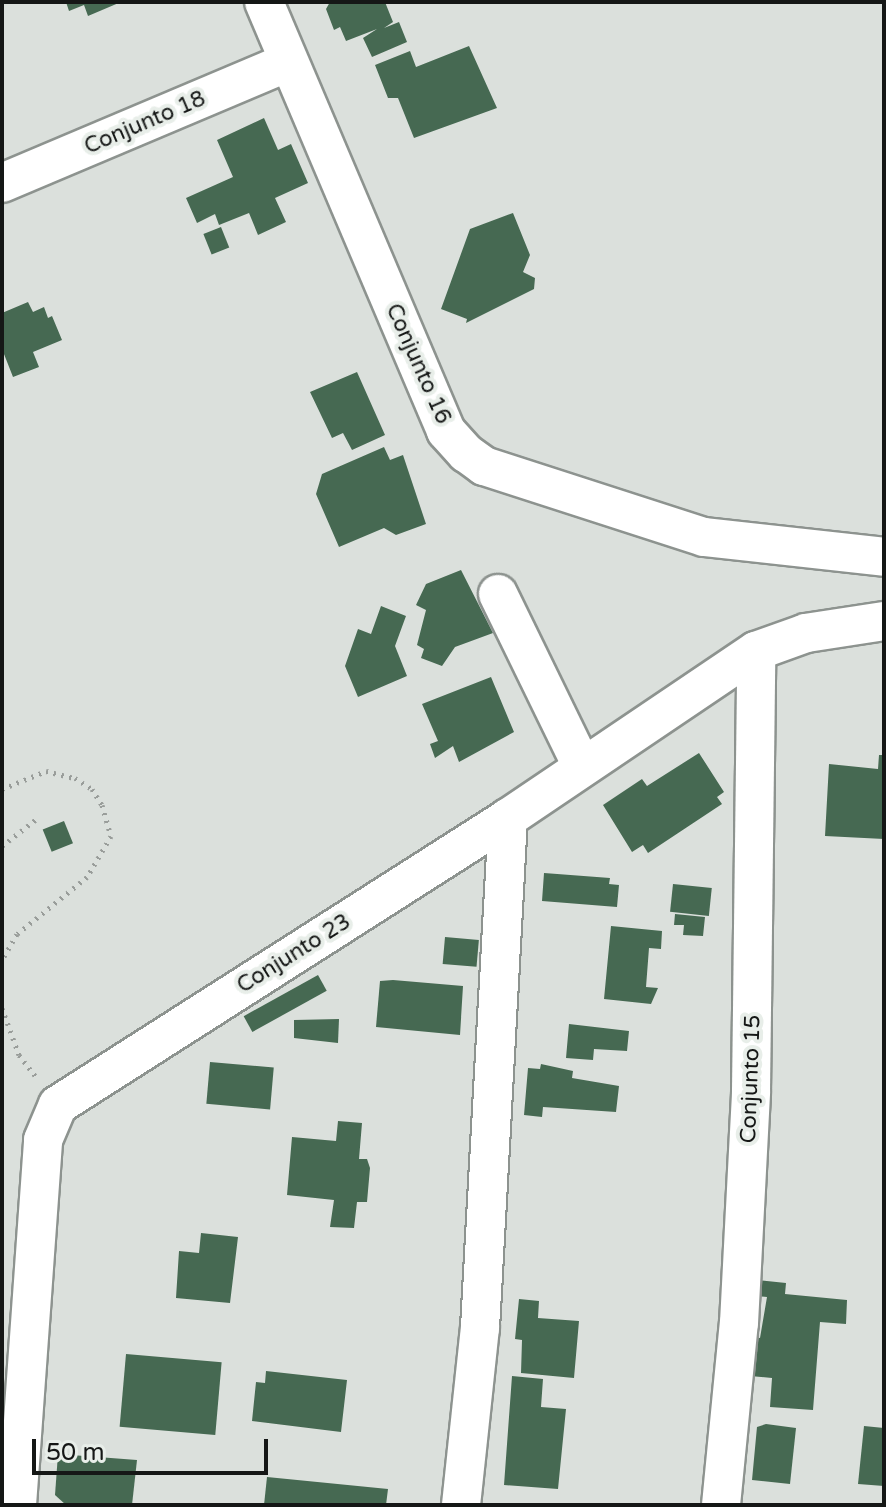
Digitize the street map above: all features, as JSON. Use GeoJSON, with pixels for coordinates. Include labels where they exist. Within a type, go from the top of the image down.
{"type":"FeatureCollection","features":[{"type":"Feature","properties":{"kind":"street","name":"Conjunto 16"},"geometry":{"type":"LineString","coordinates":[[264,2],[446,431],[466,453],[484,466],[704,537],[884,557]]}},
{"type":"Feature","properties":{"kind":"street","name":"Conjunto 18"},"geometry":{"type":"LineString","coordinates":[[2,183],[288,62]]}},
{"type":"Feature","properties":{"kind":"street"},"geometry":{"type":"LineString","coordinates":[[498,594],[582,766]]}},
{"type":"Feature","properties":{"kind":"street","name":"Conjunto 23"},"geometry":{"type":"LineString","coordinates":[[58,1105],[508,818],[756,651],[806,633],[884,621]]}},
{"type":"Feature","properties":{"kind":"street","name":"Conjunto 15"},"geometry":{"type":"LineString","coordinates":[[721,1505],[739,1323],[751,1091],[756,651]]}},
{"type":"Feature","properties":{"kind":"street"},"geometry":{"type":"LineString","coordinates":[[461,1505],[480,1328],[508,818]]}},
{"type":"Feature","properties":{"kind":"street"},"geometry":{"type":"LineString","coordinates":[[17,1505],[43,1140],[58,1105]]}},
{"type":"Feature","properties":{"kind":"path"},"geometry":{"type":"LineString","coordinates":[[2,789],[46,771],[75,778],[92,789],[109,819],[111,836],[87,877],[17,934],[2,960]]}},
{"type":"Feature","properties":{"kind":"path"},"geometry":{"type":"LineString","coordinates":[[2,846],[39,817]]}},
{"type":"Feature","properties":{"kind":"path"},"geometry":{"type":"LineString","coordinates":[[2,1008],[19,1055],[58,1105]]}},
{"type":"Feature","properties":{"kind":"building"},"geometry":{"type":"Polygon","coordinates":[[[66,2],[121,2],[88,16],[84,5],[69,11],[66,2]]]}},
{"type":"Feature","properties":{"kind":"building"},"geometry":{"type":"Polygon","coordinates":[[[330,2],[385,2],[393,22],[384,28],[399,22],[407,42],[372,57],[363,38],[377,29],[346,41],[340,27],[334,30],[326,9],[330,2]]]}},
{"type":"Feature","properties":{"kind":"building"},"geometry":{"type":"Polygon","coordinates":[[[469,46],[497,108],[414,138],[398,98],[388,98],[375,65],[410,51],[416,67],[469,46]]]}},
{"type":"Feature","properties":{"kind":"building"},"geometry":{"type":"Polygon","coordinates":[[[264,118],[278,150],[291,144],[308,183],[275,198],[286,222],[258,235],[249,213],[219,225],[215,214],[197,223],[186,198],[233,177],[217,140],[264,118]]]}},
{"type":"Feature","properties":{"kind":"building"},"geometry":{"type":"Polygon","coordinates":[[[513,213],[530,255],[523,272],[535,278],[534,289],[466,323],[467,319],[441,309],[470,229],[513,213]]]}},
{"type":"Feature","properties":{"kind":"building"},"geometry":{"type":"Polygon","coordinates":[[[221,227],[229,247],[212,255],[203,234],[221,227]]]}},
{"type":"Feature","properties":{"kind":"building"},"geometry":{"type":"Polygon","coordinates":[[[28,302],[33,312],[44,307],[48,318],[52,316],[62,340],[33,352],[39,367],[13,377],[2,349],[2,313],[28,302]]]}},
{"type":"Feature","properties":{"kind":"building"},"geometry":{"type":"Polygon","coordinates":[[[357,372],[385,435],[352,450],[343,433],[332,438],[310,392],[357,372]]]}},
{"type":"Feature","properties":{"kind":"building"},"geometry":{"type":"Polygon","coordinates":[[[384,447],[390,460],[403,455],[426,524],[396,535],[384,528],[339,547],[316,494],[322,474],[384,447]]]}},
{"type":"Feature","properties":{"kind":"building"},"geometry":{"type":"Polygon","coordinates":[[[461,570],[493,633],[455,647],[442,666],[421,658],[424,649],[417,645],[426,610],[416,605],[426,584],[461,570]]]}},
{"type":"Feature","properties":{"kind":"building"},"geometry":{"type":"Polygon","coordinates":[[[381,606],[406,616],[395,646],[407,676],[358,697],[345,666],[358,629],[371,634],[381,606]]]}},
{"type":"Feature","properties":{"kind":"building"},"geometry":{"type":"Polygon","coordinates":[[[491,677],[514,732],[459,762],[453,746],[435,758],[430,744],[438,741],[422,704],[491,677]]]}},
{"type":"Feature","properties":{"kind":"building"},"geometry":{"type":"Polygon","coordinates":[[[699,753],[724,792],[717,797],[722,804],[648,853],[643,845],[632,852],[603,805],[642,779],[647,786],[699,753]]]}},
{"type":"Feature","properties":{"kind":"building"},"geometry":{"type":"Polygon","coordinates":[[[879,755],[884,755],[884,839],[825,836],[829,764],[878,769],[879,755]]]}},
{"type":"Feature","properties":{"kind":"building"},"geometry":{"type":"Polygon","coordinates":[[[64,821],[73,843],[52,852],[43,830],[64,821]]]}},
{"type":"Feature","properties":{"kind":"building"},"geometry":{"type":"Polygon","coordinates":[[[544,873],[610,878],[609,884],[619,885],[617,907],[542,901],[544,873]]]}},
{"type":"Feature","properties":{"kind":"building"},"geometry":{"type":"Polygon","coordinates":[[[673,884],[712,888],[709,916],[670,912],[673,884]]]}},
{"type":"Feature","properties":{"kind":"building"},"geometry":{"type":"Polygon","coordinates":[[[675,914],[705,917],[703,936],[683,935],[684,925],[674,925],[675,914]]]}},
{"type":"Feature","properties":{"kind":"building"},"geometry":{"type":"Polygon","coordinates":[[[611,926],[662,931],[661,949],[649,948],[646,987],[658,988],[651,1004],[604,999],[611,926]]]}},
{"type":"Feature","properties":{"kind":"building"},"geometry":{"type":"Polygon","coordinates":[[[445,937],[479,940],[477,967],[443,964],[445,937]]]}},
{"type":"Feature","properties":{"kind":"building"},"geometry":{"type":"Polygon","coordinates":[[[318,975],[327,991],[252,1032],[244,1016],[318,975]]]}},
{"type":"Feature","properties":{"kind":"building"},"geometry":{"type":"Polygon","coordinates":[[[380,981],[463,986],[460,1035],[376,1027],[380,981]]]}},
{"type":"Feature","properties":{"kind":"building"},"geometry":{"type":"Polygon","coordinates":[[[339,1019],[338,1043],[294,1038],[294,1020],[339,1019]]]}},
{"type":"Feature","properties":{"kind":"building"},"geometry":{"type":"Polygon","coordinates":[[[569,1024],[629,1031],[627,1051],[594,1049],[593,1060],[566,1058],[569,1024]]]}},
{"type":"Feature","properties":{"kind":"building"},"geometry":{"type":"Polygon","coordinates":[[[210,1062],[274,1068],[270,1109],[206,1104],[210,1062]]]}},
{"type":"Feature","properties":{"kind":"building"},"geometry":{"type":"Polygon","coordinates":[[[541,1064],[573,1071],[572,1078],[619,1086],[616,1112],[543,1107],[542,1117],[524,1115],[528,1068],[540,1069],[541,1064]]]}},
{"type":"Feature","properties":{"kind":"building"},"geometry":{"type":"Polygon","coordinates":[[[338,1121],[362,1123],[359,1159],[367,1159],[370,1168],[367,1202],[357,1202],[354,1228],[330,1227],[334,1200],[287,1195],[292,1137],[336,1141],[338,1121]]]}},
{"type":"Feature","properties":{"kind":"building"},"geometry":{"type":"Polygon","coordinates":[[[201,1233],[238,1237],[230,1303],[176,1298],[179,1251],[199,1253],[201,1233]]]}},
{"type":"Feature","properties":{"kind":"building"},"geometry":{"type":"Polygon","coordinates":[[[758,1280],[786,1283],[785,1294],[847,1300],[846,1324],[820,1322],[813,1410],[770,1407],[772,1378],[750,1376],[753,1337],[760,1338],[767,1297],[757,1296],[758,1280]]]}},
{"type":"Feature","properties":{"kind":"building"},"geometry":{"type":"Polygon","coordinates":[[[519,1299],[539,1301],[538,1318],[579,1321],[574,1378],[521,1373],[522,1340],[515,1339],[519,1299]]]}},
{"type":"Feature","properties":{"kind":"building"},"geometry":{"type":"Polygon","coordinates":[[[126,1354],[222,1362],[215,1435],[120,1427],[126,1354]]]}},
{"type":"Feature","properties":{"kind":"building"},"geometry":{"type":"Polygon","coordinates":[[[266,1371],[347,1380],[341,1432],[252,1421],[256,1382],[265,1383],[266,1371]]]}},
{"type":"Feature","properties":{"kind":"building"},"geometry":{"type":"Polygon","coordinates":[[[512,1376],[543,1379],[541,1407],[566,1409],[558,1489],[504,1485],[512,1376]]]}},
{"type":"Feature","properties":{"kind":"building"},"geometry":{"type":"Polygon","coordinates":[[[766,1424],[796,1428],[790,1484],[752,1480],[757,1427],[766,1424]]]}},
{"type":"Feature","properties":{"kind":"building"},"geometry":{"type":"Polygon","coordinates":[[[864,1426],[884,1428],[884,1486],[858,1484],[864,1426]]]}},
{"type":"Feature","properties":{"kind":"building"},"geometry":{"type":"Polygon","coordinates":[[[58,1454],[137,1460],[132,1505],[66,1505],[55,1495],[58,1454]]]}},
{"type":"Feature","properties":{"kind":"building"},"geometry":{"type":"Polygon","coordinates":[[[267,1477],[388,1489],[386,1505],[264,1505],[267,1477]]]}}]}
